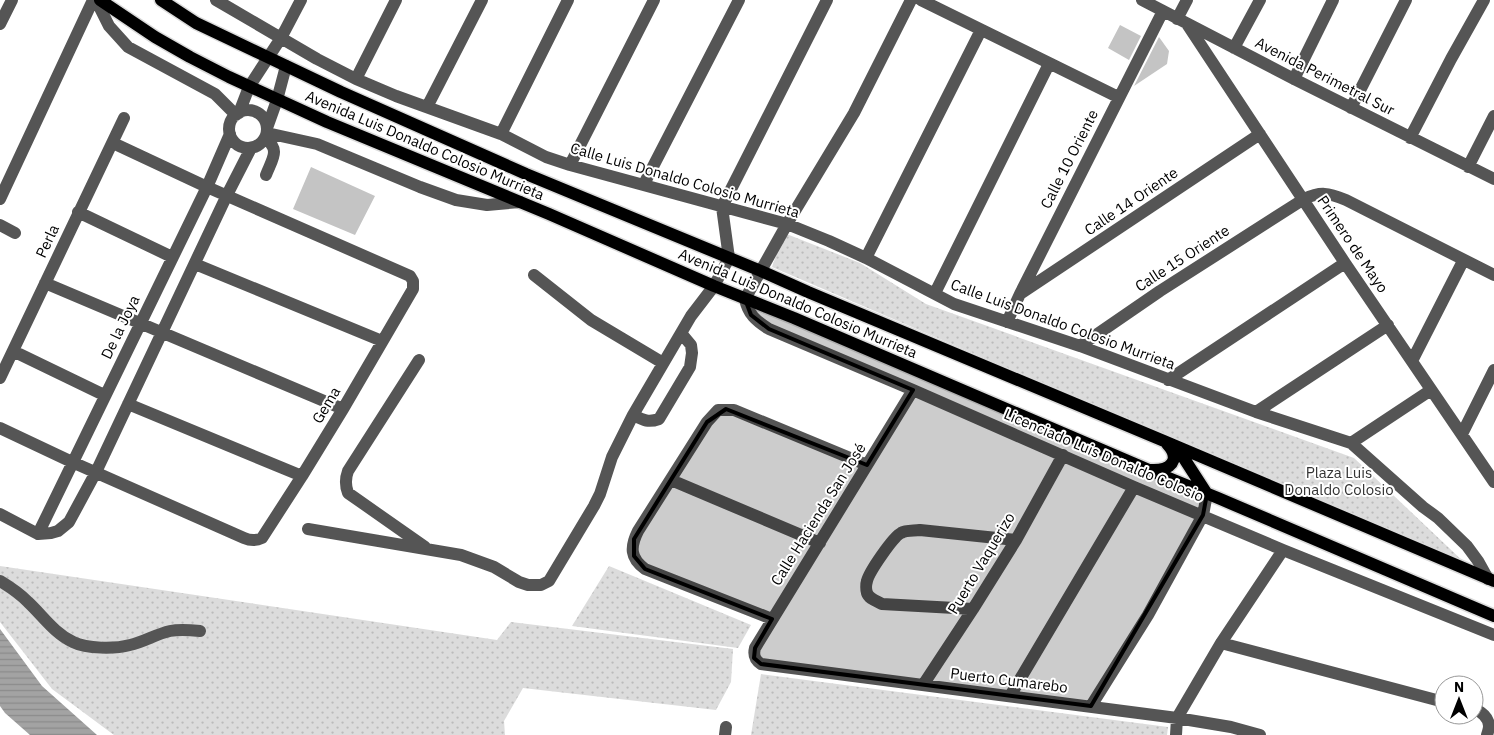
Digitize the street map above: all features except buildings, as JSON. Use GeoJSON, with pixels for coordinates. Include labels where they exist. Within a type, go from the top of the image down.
{"type":"FeatureCollection","features":[{"type":"Feature","properties":{"kind":"main road","name":"Avenida Luis Donaldo Colosio Murrieta"},"geometry":{"type":"LineString","coordinates":[[97,0],[155,37],[229,77],[277,100],[1149,470],[1202,489],[1494,616]]}},
{"type":"Feature","properties":{"kind":"main road","name":"Avenida Luis Donaldo Colosio Murrieta"},"geometry":{"type":"LineString","coordinates":[[160,0],[196,24],[341,92],[526,174],[1220,464],[1491,580]]}},
{"type":"Feature","properties":{"kind":"main road"},"geometry":{"type":"LineString","coordinates":[[1149,470],[1169,467],[1173,462],[1174,456],[1170,443]]}},
{"type":"Feature","properties":{"kind":"main road"},"geometry":{"type":"LineString","coordinates":[[1170,443],[1202,489]]}},
{"type":"Feature","properties":{"kind":"main road"},"geometry":{"type":"LineString","coordinates":[[1202,489],[1200,475],[1204,468],[1220,464]]}},
{"type":"Feature","properties":{"kind":"street"},"geometry":{"type":"LineString","coordinates":[[0,24],[12,0]]}},
{"type":"Feature","properties":{"kind":"street"},"geometry":{"type":"LineString","coordinates":[[97,0],[108,26],[128,47],[216,94],[238,114],[246,111],[256,112],[264,118],[266,133],[274,147],[274,153],[266,175]]}},
{"type":"Feature","properties":{"kind":"street"},"geometry":{"type":"LineString","coordinates":[[0,199],[97,0]]}},
{"type":"Feature","properties":{"kind":"street","name":"Calle Luis Donaldo Colosio Murrieta"},"geometry":{"type":"LineString","coordinates":[[216,0],[356,80],[501,134],[546,157],[786,224],[866,258],[935,292],[954,304],[1080,346],[1256,412],[1351,443],[1438,518],[1467,546],[1491,580]]}},
{"type":"Feature","properties":{"kind":"street","name":"De la Joya"},"geometry":{"type":"LineString","coordinates":[[38,534],[104,395],[207,187],[230,134],[231,123],[238,114],[249,87],[281,38],[301,0]]}},
{"type":"Feature","properties":{"kind":"street"},"geometry":{"type":"LineString","coordinates":[[356,80],[396,0]]}},
{"type":"Feature","properties":{"kind":"street"},"geometry":{"type":"LineString","coordinates":[[427,107],[482,0]]}},
{"type":"Feature","properties":{"kind":"street"},"geometry":{"type":"LineString","coordinates":[[501,134],[568,0]]}},
{"type":"Feature","properties":{"kind":"street"},"geometry":{"type":"LineString","coordinates":[[570,165],[654,0]]}},
{"type":"Feature","properties":{"kind":"street"},"geometry":{"type":"LineString","coordinates":[[644,184],[739,0]]}},
{"type":"Feature","properties":{"kind":"street"},"geometry":{"type":"LineString","coordinates":[[308,529],[461,555],[494,567],[519,582],[528,585],[546,584],[549,581],[594,506],[612,457],[633,415],[691,316],[714,286],[729,258],[722,207],[827,0]]}},
{"type":"Feature","properties":{"kind":"street"},"geometry":{"type":"LineString","coordinates":[[745,299],[786,224],[854,113],[911,0]]}},
{"type":"Feature","properties":{"kind":"street"},"geometry":{"type":"LineString","coordinates":[[920,0],[1118,97]]}},
{"type":"Feature","properties":{"kind":"street","name":"Avenida Perimetral Sur"},"geometry":{"type":"LineString","coordinates":[[1142,0],[1294,80],[1494,180]]}},
{"type":"Feature","properties":{"kind":"street"},"geometry":{"type":"LineString","coordinates":[[1182,22],[1187,0]]}},
{"type":"Feature","properties":{"kind":"street"},"geometry":{"type":"LineString","coordinates":[[1234,48],[1260,0]]}},
{"type":"Feature","properties":{"kind":"street"},"geometry":{"type":"LineString","coordinates":[[1294,80],[1333,0]]}},
{"type":"Feature","properties":{"kind":"street"},"geometry":{"type":"LineString","coordinates":[[1351,108],[1406,0]]}},
{"type":"Feature","properties":{"kind":"street"},"geometry":{"type":"LineString","coordinates":[[1410,138],[1451,59],[1485,2]]}},
{"type":"Feature","properties":{"kind":"street","name":"Calle 10 Oriente"},"geometry":{"type":"LineString","coordinates":[[1007,322],[1162,11]]}},
{"type":"Feature","properties":{"kind":"street","name":"Primero de Mayo"},"geometry":{"type":"LineString","coordinates":[[1182,22],[1260,134],[1494,482]]}},
{"type":"Feature","properties":{"kind":"street"},"geometry":{"type":"LineString","coordinates":[[866,258],[981,30]]}},
{"type":"Feature","properties":{"kind":"street"},"geometry":{"type":"LineString","coordinates":[[935,292],[1049,64]]}},
{"type":"Feature","properties":{"kind":"street"},"geometry":{"type":"LineString","coordinates":[[230,134],[238,145],[247,148],[256,146],[266,133],[286,66]]}},
{"type":"Feature","properties":{"kind":"street"},"geometry":{"type":"LineString","coordinates":[[1468,167],[1494,116]]}},
{"type":"Feature","properties":{"kind":"street","name":"Perla"},"geometry":{"type":"LineString","coordinates":[[0,378],[124,118]]}},
{"type":"Feature","properties":{"kind":"street"},"geometry":{"type":"LineString","coordinates":[[266,133],[317,144],[456,200],[487,205],[520,202]]}},
{"type":"Feature","properties":{"kind":"street","name":"Calle 14 Oriente"},"geometry":{"type":"LineString","coordinates":[[1020,294],[1260,134]]}},
{"type":"Feature","properties":{"kind":"street"},"geometry":{"type":"LineString","coordinates":[[112,142],[227,195]]}},
{"type":"Feature","properties":{"kind":"street"},"geometry":{"type":"LineString","coordinates":[[0,514],[38,534],[51,534],[69,522],[96,472],[251,148]]}},
{"type":"Feature","properties":{"kind":"street"},"geometry":{"type":"LineString","coordinates":[[1304,199],[1315,194],[1331,194],[1494,276]]}},
{"type":"Feature","properties":{"kind":"street","name":"Gema"},"geometry":{"type":"LineString","coordinates":[[96,472],[244,538],[257,540],[262,538],[344,408],[414,289],[410,276],[227,195]]}},
{"type":"Feature","properties":{"kind":"street","name":"Calle 15 Oriente"},"geometry":{"type":"LineString","coordinates":[[1080,346],[1160,291],[1304,199]]}},
{"type":"Feature","properties":{"kind":"street"},"geometry":{"type":"LineString","coordinates":[[78,212],[172,257]]}},
{"type":"Feature","properties":{"kind":"street"},"geometry":{"type":"LineString","coordinates":[[0,225],[15,233]]}},
{"type":"Feature","properties":{"kind":"street"},"geometry":{"type":"LineString","coordinates":[[1412,361],[1464,261]]}},
{"type":"Feature","properties":{"kind":"street"},"geometry":{"type":"LineString","coordinates":[[1168,380],[1345,263]]}},
{"type":"Feature","properties":{"kind":"street"},"geometry":{"type":"LineString","coordinates":[[195,264],[382,341]]}},
{"type":"Feature","properties":{"kind":"street"},"geometry":{"type":"LineString","coordinates":[[534,275],[591,320],[663,363]]}},
{"type":"Feature","properties":{"kind":"street"},"geometry":{"type":"LineString","coordinates":[[45,283],[344,408]]}},
{"type":"Feature","properties":{"kind":"street","name":"Licenciado Luis Donaldo Colosio"},"geometry":{"type":"LineString","coordinates":[[745,299],[751,315],[758,323],[769,329],[1283,550],[1494,635]]}},
{"type":"Feature","properties":{"kind":"street"},"geometry":{"type":"LineString","coordinates":[[1256,412],[1388,325]]}},
{"type":"Feature","properties":{"kind":"street"},"geometry":{"type":"LineString","coordinates":[[633,415],[652,422],[659,419],[690,368],[691,345],[681,333]]}},
{"type":"Feature","properties":{"kind":"street"},"geometry":{"type":"LineString","coordinates":[[12,351],[104,395]]}},
{"type":"Feature","properties":{"kind":"street"},"geometry":{"type":"LineString","coordinates":[[419,360],[348,471],[346,487],[348,493],[429,550]]}},
{"type":"Feature","properties":{"kind":"street"},"geometry":{"type":"LineString","coordinates":[[1462,434],[1494,370]]}},
{"type":"Feature","properties":{"kind":"street","name":"Calle Hacienda San José"},"geometry":{"type":"LineString","coordinates":[[754,658],[755,648],[772,619],[913,390]]}},
{"type":"Feature","properties":{"kind":"street"},"geometry":{"type":"LineString","coordinates":[[1351,443],[1431,390]]}},
{"type":"Feature","properties":{"kind":"street"},"geometry":{"type":"LineString","coordinates":[[128,404],[302,476]]}},
{"type":"Feature","properties":{"kind":"street"},"geometry":{"type":"LineString","coordinates":[[772,619],[645,569],[638,564],[634,556],[632,548],[634,539],[707,422],[718,410],[734,410],[868,464]]}},
{"type":"Feature","properties":{"kind":"street"},"geometry":{"type":"LineString","coordinates":[[0,428],[96,472]]}},
{"type":"Feature","properties":{"kind":"street","name":"Puerto Vaquerizo"},"geometry":{"type":"LineString","coordinates":[[923,685],[1016,540],[1063,455]]}},
{"type":"Feature","properties":{"kind":"street"},"geometry":{"type":"LineString","coordinates":[[671,480],[820,543]]}},
{"type":"Feature","properties":{"kind":"street"},"geometry":{"type":"LineString","coordinates":[[1010,696],[1134,487]]}},
{"type":"Feature","properties":{"kind":"street"},"geometry":{"type":"LineString","coordinates":[[1091,706],[1148,614],[1203,516],[1202,489]]}},
{"type":"Feature","properties":{"kind":"street"},"geometry":{"type":"LineString","coordinates":[[973,609],[882,604],[867,594],[866,582],[891,542],[900,533],[920,530],[1016,540]]}},
{"type":"Feature","properties":{"kind":"street"},"geometry":{"type":"LineString","coordinates":[[1176,735],[1177,718],[1221,643],[1283,550]]}},
{"type":"Feature","properties":{"kind":"street"},"geometry":{"type":"LineString","coordinates":[[0,581],[21,595],[60,634],[74,643],[84,646],[121,647],[170,631],[200,631]]}},
{"type":"Feature","properties":{"kind":"street"},"geometry":{"type":"LineString","coordinates":[[1221,643],[1434,699]]}},
{"type":"Feature","properties":{"kind":"street","name":"Puerto Cumarebo"},"geometry":{"type":"LineString","coordinates":[[754,658],[762,664],[1177,718],[1231,727],[1260,735]]}},
{"type":"Feature","properties":{"kind":"street"},"geometry":{"type":"LineString","coordinates":[[1484,716],[1489,726],[1487,735]]}},
{"type":"Feature","properties":{"kind":"highlighted area"},"geometry":{"type":"Polygon","coordinates":[[[745,299],[1207,494],[1203,515],[1091,706],[761,664],[754,658],[755,648],[772,619],[645,569],[634,556],[634,539],[707,422],[726,409],[867,465],[913,390],[769,329],[751,315],[745,299]]]}},
{"type":"Feature","properties":{"kind":"green space","name":"Plaza Luis Donaldo Colosio"},"geometry":{"type":"Polygon","coordinates":[[[784,233],[860,263],[926,304],[1354,458],[1467,565],[772,267],[784,233]]]}},
{"type":"Feature","properties":{"kind":"green space"},"geometry":{"type":"Polygon","coordinates":[[[0,566],[497,640],[511,622],[733,649],[731,682],[716,710],[523,688],[504,721],[505,735],[114,735],[52,689],[0,622],[0,566]]]}},
{"type":"Feature","properties":{"kind":"green space"},"geometry":{"type":"Polygon","coordinates":[[[609,566],[751,625],[738,648],[572,626],[609,566]]]}},
{"type":"Feature","properties":{"kind":"green space"},"geometry":{"type":"Polygon","coordinates":[[[761,674],[1168,727],[1167,735],[751,735],[761,674]]]}},
{"type":"Feature","properties":{"kind":"shaded area"},"geometry":{"type":"Polygon","coordinates":[[[0,629],[42,686],[97,735],[30,735],[5,713],[0,706],[0,629]]]}}]}
